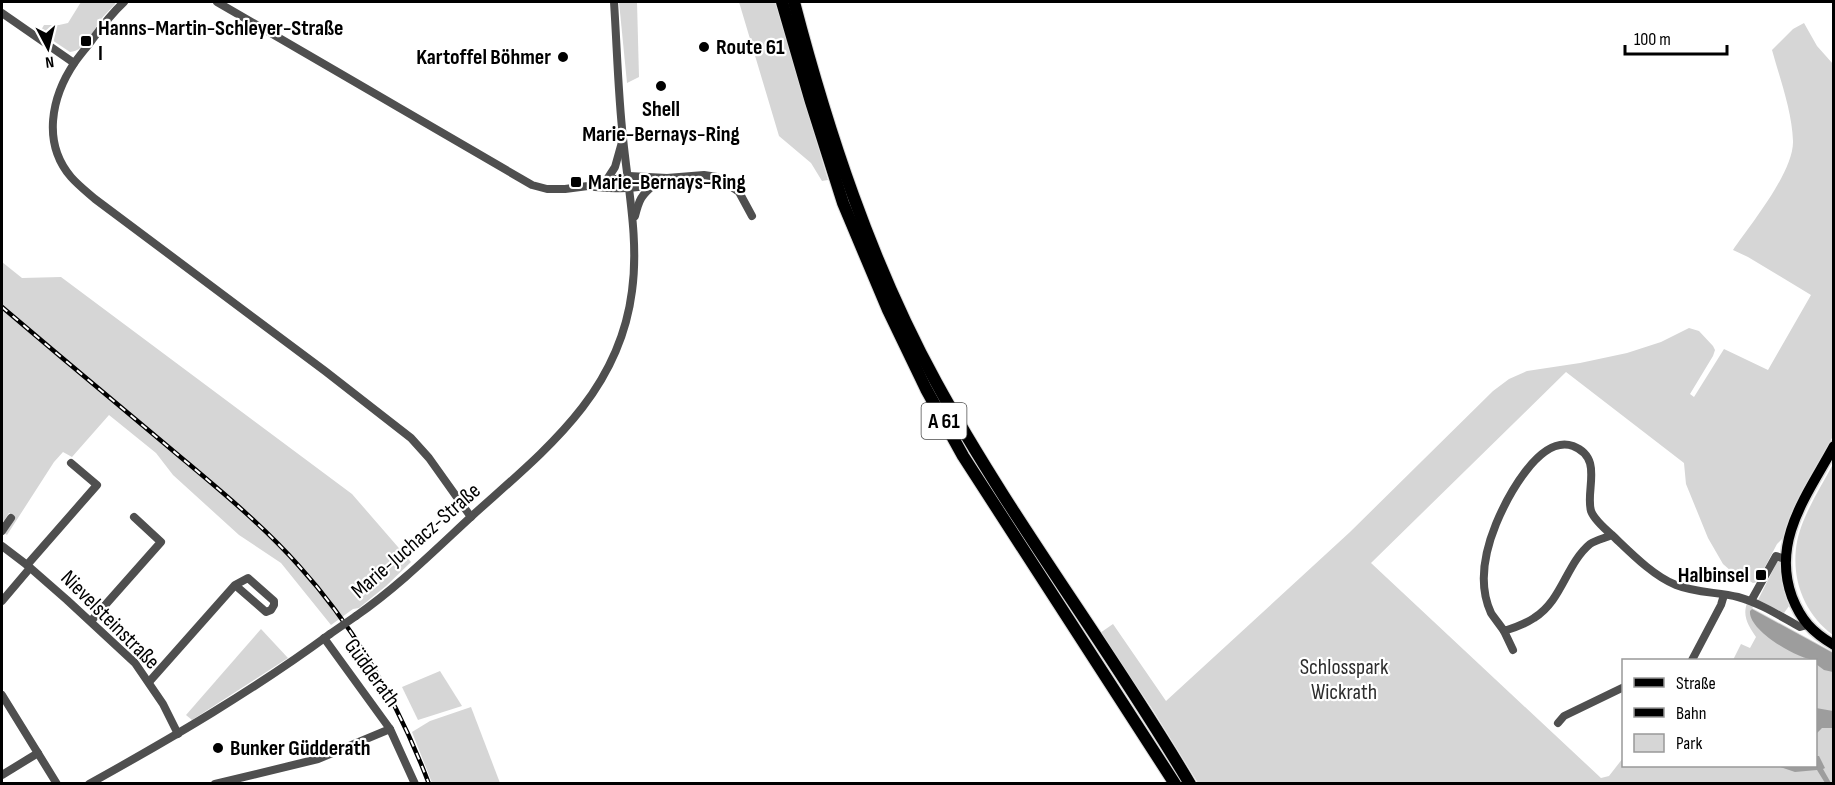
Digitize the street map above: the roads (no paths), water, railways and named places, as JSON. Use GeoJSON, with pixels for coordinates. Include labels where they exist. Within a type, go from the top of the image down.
{"type":"FeatureCollection","features":[{"type":"Feature","properties":{"kind":"highway","name":"A 61"},"geometry":{"type":"LineString","coordinates":[[782,2],[843,203],[888,310],[927,389],[963,456],[1175,783]]}},
{"type":"Feature","properties":{"kind":"highway","name":"A 61"},"geometry":{"type":"LineString","coordinates":[[794,2],[841,162],[866,231],[900,309],[936,381],[986,467],[1190,783]]}},
{"type":"Feature","properties":{"kind":"main road"},"geometry":{"type":"LineString","coordinates":[[1833,446],[1797,515],[1788,537],[1785,559],[1788,584],[1807,626],[1833,645]]}},
{"type":"Feature","properties":{"kind":"street"},"geometry":{"type":"LineString","coordinates":[[124,2],[109,15],[74,63],[55,103],[52,121],[54,145],[61,163],[71,178],[95,199],[411,438],[429,458],[471,517]]}},
{"type":"Feature","properties":{"kind":"street"},"geometry":{"type":"LineString","coordinates":[[217,2],[532,185],[548,189],[565,189],[629,176],[667,178],[704,175],[717,177],[740,192],[752,216]]}},
{"type":"Feature","properties":{"kind":"street","name":"Marie-Juchacz-Straße"},"geometry":{"type":"LineString","coordinates":[[89,783],[178,734],[246,691],[388,593],[548,448],[585,407],[604,377],[621,338],[630,304],[635,256],[634,224],[623,138],[614,2]]}},
{"type":"Feature","properties":{"kind":"street"},"geometry":{"type":"LineString","coordinates":[[2,13],[74,63]]}},
{"type":"Feature","properties":{"kind":"street","name":"Marie-Juchacz-Straße"},"geometry":{"type":"LineString","coordinates":[[606,181],[615,167],[623,138]]}},
{"type":"Feature","properties":{"kind":"street"},"geometry":{"type":"LineString","coordinates":[[588,186],[629,189],[655,184],[667,178]]}},
{"type":"Feature","properties":{"kind":"street","name":"Marie-Juchacz-Straße"},"geometry":{"type":"LineString","coordinates":[[634,224],[638,202],[643,194],[655,184]]}},
{"type":"Feature","properties":{"kind":"street"},"geometry":{"type":"LineString","coordinates":[[1513,650],[1492,614],[1486,598],[1484,577],[1488,548],[1508,497],[1522,475],[1543,454],[1555,446],[1565,445],[1582,451],[1590,463],[1592,478],[1589,500],[1592,514],[1654,573],[1676,585],[1751,601],[1800,627],[1807,626]]}},
{"type":"Feature","properties":{"kind":"street"},"geometry":{"type":"LineString","coordinates":[[29,567],[97,485],[71,463]]}},
{"type":"Feature","properties":{"kind":"street"},"geometry":{"type":"LineString","coordinates":[[91,621],[161,542],[134,517]]}},
{"type":"Feature","properties":{"kind":"street"},"geometry":{"type":"LineString","coordinates":[[2,531],[11,518]]}},
{"type":"Feature","properties":{"kind":"street"},"geometry":{"type":"LineString","coordinates":[[1504,631],[1534,618],[1547,608],[1583,552],[1592,543],[1612,535]]}},
{"type":"Feature","properties":{"kind":"street","name":"Nievelsteinstraße"},"geometry":{"type":"LineString","coordinates":[[2,546],[91,621],[135,663],[165,708],[178,734]]}},
{"type":"Feature","properties":{"kind":"street"},"geometry":{"type":"LineString","coordinates":[[1751,601],[1776,555],[1785,559]]}},
{"type":"Feature","properties":{"kind":"street","name":"Nievelsteinstraße"},"geometry":{"type":"LineString","coordinates":[[2,601],[29,567]]}},
{"type":"Feature","properties":{"kind":"street"},"geometry":{"type":"LineString","coordinates":[[149,682],[235,585],[248,578],[274,601],[271,610],[266,612],[235,585]]}},
{"type":"Feature","properties":{"kind":"street"},"geometry":{"type":"LineString","coordinates":[[1693,659],[1724,595]]}},
{"type":"Feature","properties":{"kind":"street","name":"Güdderath"},"geometry":{"type":"LineString","coordinates":[[327,636],[390,729],[415,783]]}},
{"type":"Feature","properties":{"kind":"street"},"geometry":{"type":"LineString","coordinates":[[1557,723],[1564,716],[1622,687]]}},
{"type":"Feature","properties":{"kind":"street"},"geometry":{"type":"LineString","coordinates":[[2,695],[57,783]]}},
{"type":"Feature","properties":{"kind":"street","name":"Güdderath"},"geometry":{"type":"LineString","coordinates":[[215,783],[318,759],[390,729]]}},
{"type":"Feature","properties":{"kind":"street"},"geometry":{"type":"LineString","coordinates":[[2,775],[38,753]]}},
{"type":"Feature","properties":{"kind":"railway"},"geometry":{"type":"LineString","coordinates":[[2,307],[234,503],[268,533],[299,566],[339,616],[374,669],[404,725],[429,784]]}},
{"type":"Feature","properties":{"kind":"place","name":"Hanns-Martin-Schleyer-Straße I"},"geometry":{"type":"Point","coordinates":[86,41]}},
{"type":"Feature","properties":{"kind":"place","name":"Route 61"},"geometry":{"type":"Point","coordinates":[704,47]}},
{"type":"Feature","properties":{"kind":"place","name":"Kartoffel Böhmer"},"geometry":{"type":"Point","coordinates":[563,57]}},
{"type":"Feature","properties":{"kind":"place","name":"Shell Marie-Bernays-Ring"},"geometry":{"type":"Point","coordinates":[661,86]}},
{"type":"Feature","properties":{"kind":"place","name":"Marie-Bernays-Ring"},"geometry":{"type":"Point","coordinates":[576,182]}},
{"type":"Feature","properties":{"kind":"place","name":"Halbinsel"},"geometry":{"type":"Point","coordinates":[1761,575]}},
{"type":"Feature","properties":{"kind":"place","name":"Bunker Güdderath"},"geometry":{"type":"Point","coordinates":[218,748]}},
{"type":"Feature","properties":{"kind":"park label","name":"Schlosspark Wickrath"},"geometry":{"type":"Point","coordinates":[1344,680]}}]}
